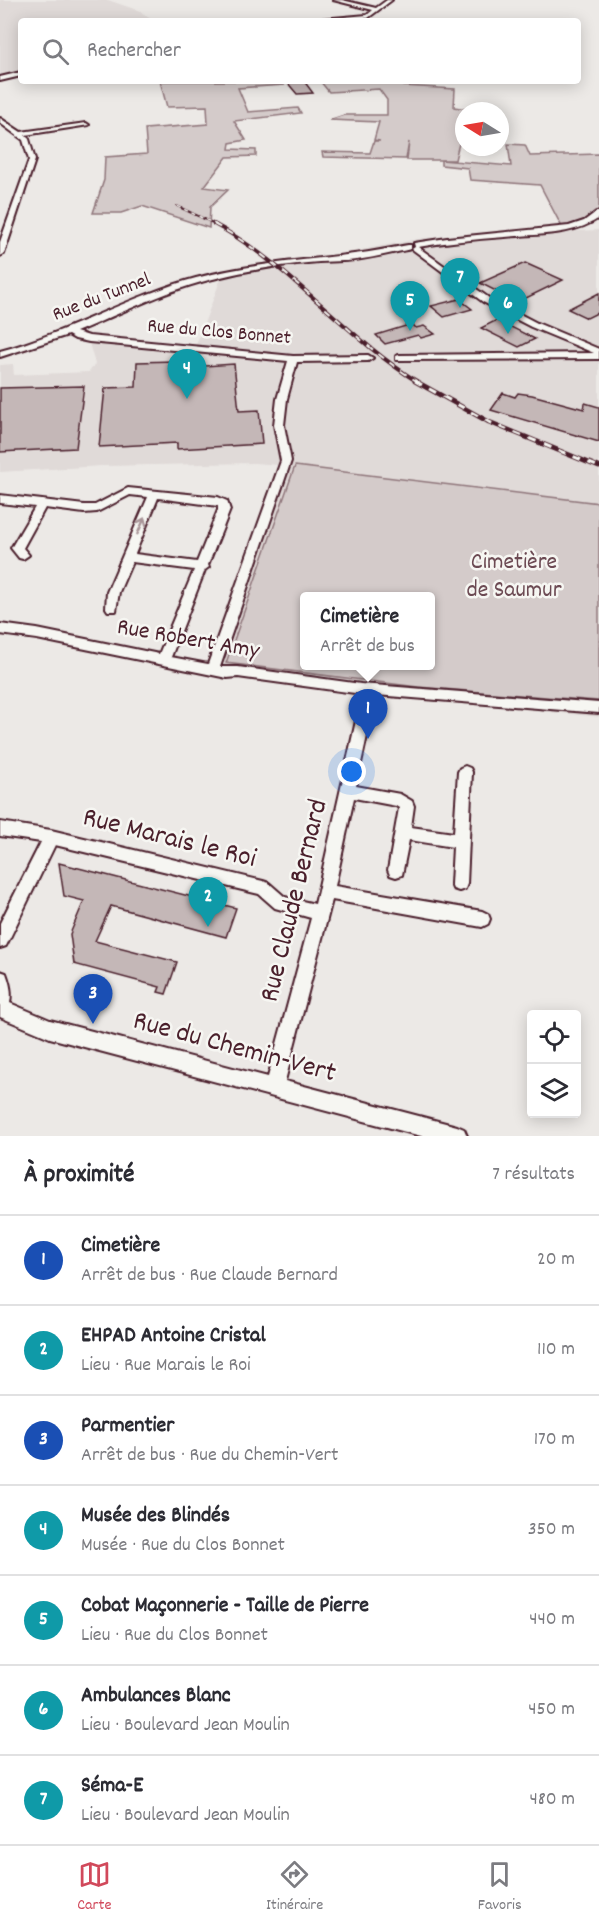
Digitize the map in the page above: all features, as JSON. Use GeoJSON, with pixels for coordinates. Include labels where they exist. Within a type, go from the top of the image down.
{"type":"FeatureCollection","features":[{"type":"Feature","properties":{"kind":"street"},"geometry":{"type":"LineString","coordinates":[[335,0],[375,9]]}},
{"type":"Feature","properties":{"kind":"street"},"geometry":{"type":"LineString","coordinates":[[342,18],[368,16],[390,0]]}},
{"type":"Feature","properties":{"kind":"street"},"geometry":{"type":"LineString","coordinates":[[0,79],[18,75]]}},
{"type":"Feature","properties":{"kind":"street"},"geometry":{"type":"LineString","coordinates":[[0,120],[28,141],[33,160],[0,254]]}},
{"type":"Feature","properties":{"kind":"street"},"geometry":{"type":"LineString","coordinates":[[21,134],[86,125]]}},
{"type":"Feature","properties":{"kind":"street","name":"Rue du Tunnel"},"geometry":{"type":"LineString","coordinates":[[0,354],[68,331],[178,286],[217,277],[447,240],[569,228],[587,223],[599,214]]}},
{"type":"Feature","properties":{"kind":"street"},"geometry":{"type":"LineString","coordinates":[[414,247],[486,300],[599,354]]}},
{"type":"Feature","properties":{"kind":"street","name":"Rue du Clos Bonnet"},"geometry":{"type":"LineString","coordinates":[[68,331],[78,337],[89,339],[293,359],[368,358]]}},
{"type":"Feature","properties":{"kind":"street"},"geometry":{"type":"LineString","coordinates":[[399,358],[599,354]]}},
{"type":"Feature","properties":{"kind":"street"},"geometry":{"type":"LineString","coordinates":[[212,670],[286,462],[279,425],[282,399],[293,359]]}},
{"type":"Feature","properties":{"kind":"street"},"geometry":{"type":"LineString","coordinates":[[0,499],[91,509],[122,492],[218,501],[224,504],[224,510],[203,567],[163,660]]}},
{"type":"Feature","properties":{"kind":"street"},"geometry":{"type":"LineString","coordinates":[[112,608],[113,592],[154,494]]}},
{"type":"Feature","properties":{"kind":"street"},"geometry":{"type":"LineString","coordinates":[[22,555],[17,548],[42,504]]}},
{"type":"Feature","properties":{"kind":"street"},"geometry":{"type":"LineString","coordinates":[[127,557],[203,567]]}},
{"type":"Feature","properties":{"kind":"street","name":"Rue Robert Amy"},"geometry":{"type":"LineString","coordinates":[[0,629],[37,634],[212,670],[370,690],[599,708]]}},
{"type":"Feature","properties":{"kind":"street","name":"Rue Claude Bernard"},"geometry":{"type":"LineString","coordinates":[[274,1087],[321,913],[370,690]]}},
{"type":"Feature","properties":{"kind":"street"},"geometry":{"type":"LineString","coordinates":[[459,884],[465,772]]}},
{"type":"Feature","properties":{"kind":"street"},"geometry":{"type":"LineString","coordinates":[[348,791],[400,800],[406,806],[396,870]]}},
{"type":"Feature","properties":{"kind":"street","name":"Rue Marais le Roi"},"geometry":{"type":"LineString","coordinates":[[0,829],[51,837],[263,888],[280,903],[321,913]]}},
{"type":"Feature","properties":{"kind":"street"},"geometry":{"type":"LineString","coordinates":[[402,832],[461,842]]}},
{"type":"Feature","properties":{"kind":"street"},"geometry":{"type":"LineString","coordinates":[[0,940],[51,837]]}},
{"type":"Feature","properties":{"kind":"street"},"geometry":{"type":"LineString","coordinates":[[326,892],[482,919]]}},
{"type":"Feature","properties":{"kind":"street"},"geometry":{"type":"LineString","coordinates":[[0,979],[3,993],[0,1007]]}},
{"type":"Feature","properties":{"kind":"street","name":"Rue du Chemin-Vert"},"geometry":{"type":"LineString","coordinates":[[0,1007],[50,1029],[274,1087],[413,1130],[457,1136]]}},
{"type":"Feature","properties":{"kind":"shaded area"},"geometry":{"type":"Polygon","coordinates":[[[0,0],[108,0],[140,11],[149,18],[18,18],[18,73],[0,77],[0,0]]]}},
{"type":"Feature","properties":{"kind":"shaded area"},"geometry":{"type":"Polygon","coordinates":[[[599,230],[599,717],[366,693],[205,673],[278,465],[255,463],[102,466],[0,472],[0,365],[13,364],[14,375],[89,372],[95,364],[89,343],[193,353],[223,273],[299,262],[423,238],[599,230]]]}},
{"type":"Feature","properties":{"kind":"green space"},"geometry":{"type":"Polygon","coordinates":[[[161,84],[283,84],[238,88],[248,112],[298,108],[301,113],[234,121],[246,140],[230,143],[229,149],[256,150],[256,156],[227,157],[204,187],[228,190],[210,207],[209,228],[142,206],[121,213],[93,213],[104,180],[105,157],[147,154],[145,129],[208,124],[207,106],[167,107],[161,84]]]}},
{"type":"Feature","properties":{"kind":"green space"},"geometry":{"type":"Polygon","coordinates":[[[322,84],[404,84],[404,86],[455,89],[455,160],[407,160],[409,142],[406,159],[323,157],[322,152],[370,153],[374,141],[380,141],[374,140],[379,122],[329,120],[344,115],[387,115],[387,100],[379,89],[329,92],[322,84]]]}},
{"type":"Feature","properties":{"kind":"green space"},"geometry":{"type":"Polygon","coordinates":[[[509,144],[525,145],[530,156],[599,154],[599,209],[581,222],[562,227],[540,185],[470,180],[468,168],[441,165],[441,160],[511,166],[509,144]]]}},
{"type":"Feature","properties":{"kind":"green space","name":"Cimetière de Saumur"},"geometry":{"type":"Polygon","coordinates":[[[295,466],[599,503],[599,701],[418,687],[226,663],[295,466]]]}},
{"type":"Feature","properties":{"kind":"building"},"geometry":{"type":"Polygon","coordinates":[[[289,84],[306,84],[313,93],[297,94],[289,84]]]}},
{"type":"Feature","properties":{"kind":"building"},"geometry":{"type":"Polygon","coordinates":[[[525,263],[563,280],[518,302],[480,283],[525,263]]]}},
{"type":"Feature","properties":{"kind":"building"},"geometry":{"type":"Polygon","coordinates":[[[599,293],[599,312],[587,318],[568,309],[599,293]]]}},
{"type":"Feature","properties":{"kind":"building"},"geometry":{"type":"Polygon","coordinates":[[[459,299],[472,309],[444,317],[431,306],[459,299]]]}},
{"type":"Feature","properties":{"kind":"building"},"geometry":{"type":"Polygon","coordinates":[[[497,320],[535,339],[519,347],[481,328],[497,320]]]}},
{"type":"Feature","properties":{"kind":"building"},"geometry":{"type":"Polygon","coordinates":[[[412,324],[416,328],[424,326],[435,334],[421,338],[418,335],[385,344],[376,335],[412,324]]]}},
{"type":"Feature","properties":{"kind":"building"},"geometry":{"type":"Polygon","coordinates":[[[175,361],[175,368],[234,364],[239,411],[259,410],[262,444],[177,449],[177,443],[99,447],[105,388],[136,387],[137,362],[175,361]]]}},
{"type":"Feature","properties":{"kind":"building"},"geometry":{"type":"Polygon","coordinates":[[[84,386],[76,448],[0,452],[0,388],[84,386]]]}},
{"type":"Feature","properties":{"kind":"building"},"geometry":{"type":"Polygon","coordinates":[[[503,393],[515,397],[518,393],[532,395],[584,409],[585,403],[599,407],[599,442],[491,410],[503,393]]]}},
{"type":"Feature","properties":{"kind":"building"},"geometry":{"type":"Polygon","coordinates":[[[59,863],[236,908],[226,937],[111,906],[95,941],[177,962],[166,994],[158,992],[160,987],[74,964],[70,934],[84,901],[64,896],[59,863]]]}},
{"type":"Feature","properties":{"kind":"railway"},"geometry":{"type":"LineString","coordinates":[[177,206],[217,225]]}},
{"type":"Feature","properties":{"kind":"railway"},"geometry":{"type":"LineString","coordinates":[[214,224],[268,260],[366,344],[418,382]]}},
{"type":"Feature","properties":{"kind":"railway"},"geometry":{"type":"LineString","coordinates":[[415,381],[489,422],[599,467]]}},
{"type":"Feature","properties":{"kind":"place","name":"Séma-E"},"geometry":{"type":"Point","coordinates":[460,308]}},
{"type":"Feature","properties":{"kind":"place","name":"Cobat Maçonnerie - Taille de Pierre"},"geometry":{"type":"Point","coordinates":[410,331]}},
{"type":"Feature","properties":{"kind":"place","name":"Ambulances Blanc"},"geometry":{"type":"Point","coordinates":[508,334]}},
{"type":"Feature","properties":{"kind":"place","name":"Musée des Blindés"},"geometry":{"type":"Point","coordinates":[187,399]}},
{"type":"Feature","properties":{"kind":"place","name":"Cimetière"},"geometry":{"type":"Point","coordinates":[368,739]}},
{"type":"Feature","properties":{"kind":"place","name":"EHPAD Antoine Cristal"},"geometry":{"type":"Point","coordinates":[208,927]}},
{"type":"Feature","properties":{"kind":"place","name":"Parmentier"},"geometry":{"type":"Point","coordinates":[93,1024]}}]}
